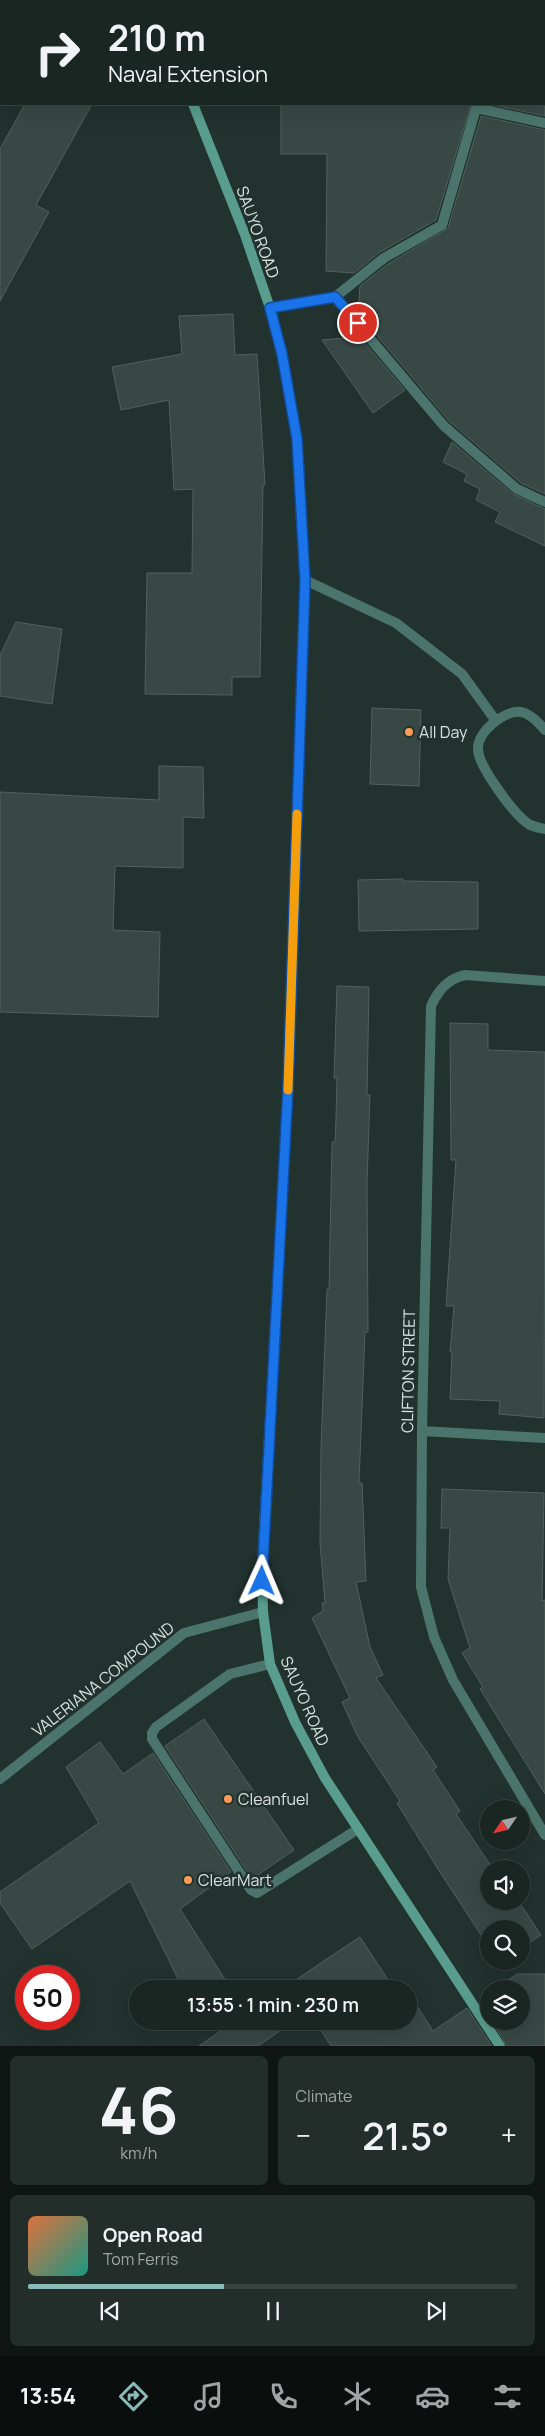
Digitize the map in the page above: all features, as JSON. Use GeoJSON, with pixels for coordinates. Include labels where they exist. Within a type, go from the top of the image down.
{"type":"FeatureCollection","features":[{"type":"Feature","properties":{"kind":"main road","name":"SAUYO ROAD"},"geometry":{"type":"LineString","coordinates":[[192,105],[245,235],[270,308],[282,354],[297,439],[305,580],[288,1088],[262,1565],[263,1612],[270,1664],[295,1722],[325,1778],[500,2046]]}},
{"type":"Feature","properties":{"kind":"street"},"geometry":{"type":"LineString","coordinates":[[270,308],[335,297],[384,258],[442,225],[476,108],[545,123]]}},
{"type":"Feature","properties":{"kind":"street"},"geometry":{"type":"LineString","coordinates":[[335,297],[444,426],[517,489],[545,502]]}},
{"type":"Feature","properties":{"kind":"street"},"geometry":{"type":"LineString","coordinates":[[305,580],[396,623],[462,674],[496,721]]}},
{"type":"Feature","properties":{"kind":"street"},"geometry":{"type":"LineString","coordinates":[[545,730],[533,717],[522,712],[510,712],[496,721],[481,737],[477,748],[479,759],[486,772],[520,815],[529,824],[545,829]]}},
{"type":"Feature","properties":{"kind":"street","name":"CLIFTON STREET"},"geometry":{"type":"LineString","coordinates":[[545,981],[464,975],[453,977],[436,996],[431,1006],[422,1431],[421,1587],[434,1637],[453,1680],[545,1835]]}},
{"type":"Feature","properties":{"kind":"street"},"geometry":{"type":"LineString","coordinates":[[422,1431],[545,1438]]}},
{"type":"Feature","properties":{"kind":"street","name":"VALERIANA COMPOUND"},"geometry":{"type":"LineString","coordinates":[[0,1780],[184,1633],[263,1612]]}},
{"type":"Feature","properties":{"kind":"street"},"geometry":{"type":"LineString","coordinates":[[270,1664],[230,1674],[156,1727],[152,1733],[152,1739],[251,1890],[257,1893],[358,1829]]}},
{"type":"Feature","properties":{"kind":"building"},"geometry":{"type":"Polygon","coordinates":[[[24,105],[91,105],[36,205],[49,212],[0,301],[0,149],[24,105]]]}},
{"type":"Feature","properties":{"kind":"building"},"geometry":{"type":"Polygon","coordinates":[[[281,105],[471,105],[436,220],[380,252],[354,273],[326,271],[327,154],[281,154],[281,105]]]}},
{"type":"Feature","properties":{"kind":"building"},"geometry":{"type":"Polygon","coordinates":[[[494,105],[545,105],[545,116],[494,105]]]}},
{"type":"Feature","properties":{"kind":"building"},"geometry":{"type":"Polygon","coordinates":[[[481,116],[545,130],[545,494],[521,483],[449,421],[358,313],[360,286],[388,264],[448,228],[481,116]]]}},
{"type":"Feature","properties":{"kind":"building"},"geometry":{"type":"Polygon","coordinates":[[[233,314],[235,355],[257,354],[265,485],[263,485],[260,677],[232,677],[232,695],[145,694],[147,573],[192,573],[193,489],[174,490],[169,400],[121,410],[112,367],[182,354],[179,316],[233,314]]]}},
{"type":"Feature","properties":{"kind":"building"},"geometry":{"type":"Polygon","coordinates":[[[356,333],[405,390],[373,413],[322,340],[356,337],[356,333]]]}},
{"type":"Feature","properties":{"kind":"building"},"geometry":{"type":"Polygon","coordinates":[[[452,442],[513,494],[545,509],[545,546],[495,522],[500,512],[476,500],[480,489],[464,481],[467,474],[443,462],[452,442]]]}},
{"type":"Feature","properties":{"kind":"building"},"geometry":{"type":"Polygon","coordinates":[[[16,622],[62,629],[52,704],[0,696],[0,655],[16,622]]]}},
{"type":"Feature","properties":{"kind":"building"},"geometry":{"type":"Polygon","coordinates":[[[372,708],[421,710],[419,786],[370,784],[372,708]]]}},
{"type":"Feature","properties":{"kind":"building"},"geometry":{"type":"Polygon","coordinates":[[[159,766],[203,767],[204,818],[183,817],[183,868],[115,866],[113,930],[160,932],[158,1017],[0,1012],[0,792],[159,800],[159,766]]]}},
{"type":"Feature","properties":{"kind":"building"},"geometry":{"type":"Polygon","coordinates":[[[403,879],[403,881],[478,882],[478,929],[359,931],[358,880],[403,879]]]}},
{"type":"Feature","properties":{"kind":"building"},"geometry":{"type":"Polygon","coordinates":[[[337,986],[369,987],[367,1095],[370,1095],[367,1183],[368,1332],[365,1332],[359,1483],[362,1483],[366,1581],[356,1582],[370,1647],[383,1675],[376,1678],[437,1767],[433,1770],[460,1811],[456,1814],[487,1860],[480,1860],[480,1910],[524,1910],[541,1935],[530,1942],[530,1920],[480,1920],[480,1933],[397,1803],[400,1801],[358,1737],[342,1702],[350,1698],[312,1618],[323,1611],[322,1603],[325,1603],[320,1543],[321,1447],[327,1289],[329,1289],[332,1142],[335,1142],[336,1119],[337,1078],[334,1078],[337,986]]]}},
{"type":"Feature","properties":{"kind":"building"},"geometry":{"type":"Polygon","coordinates":[[[450,1023],[488,1024],[488,1050],[545,1052],[544,1418],[499,1414],[500,1401],[450,1399],[452,1352],[450,1352],[454,1306],[446,1306],[456,1160],[451,1160],[450,1023]]]}},
{"type":"Feature","properties":{"kind":"building"},"geometry":{"type":"Polygon","coordinates":[[[442,1489],[544,1493],[542,1601],[545,1600],[545,1794],[480,1689],[483,1687],[462,1653],[470,1648],[448,1579],[450,1528],[441,1528],[442,1489]]]}},
{"type":"Feature","properties":{"kind":"building","name":"Cleanfuel"},"geometry":{"type":"Polygon","coordinates":[[[204,1719],[294,1850],[252,1879],[165,1746],[204,1719]]]}},
{"type":"Feature","properties":{"kind":"building"},"geometry":{"type":"Polygon","coordinates":[[[100,1742],[123,1774],[153,1753],[231,1872],[180,1909],[225,1980],[179,1980],[130,1881],[32,1949],[0,1903],[0,1892],[99,1823],[66,1767],[100,1742]]]}},
{"type":"Feature","properties":{"kind":"building"},"geometry":{"type":"Polygon","coordinates":[[[360,1937],[388,1980],[296,1980],[360,1937]]]}},
{"type":"Feature","properties":{"kind":"building"},"geometry":{"type":"Polygon","coordinates":[[[517,1974],[545,1974],[545,2046],[507,2046],[497,2030],[530,2030],[530,1980],[508,1980],[517,1974]]]}},
{"type":"Feature","properties":{"kind":"building"},"geometry":{"type":"Polygon","coordinates":[[[417,2006],[433,2031],[467,2008],[492,2046],[331,2046],[321,2030],[417,2030],[417,2006]]]}},
{"type":"Feature","properties":{"kind":"building"},"geometry":{"type":"Polygon","coordinates":[[[222,2030],[281,2030],[258,2046],[199,2046],[222,2030]]]}},
{"type":"Feature","properties":{"kind":"slow traffic"},"geometry":{"type":"LineString","coordinates":[[288,1090],[297,814]]}},
{"type":"Feature","properties":{"kind":"place","name":"All Day"},"geometry":{"type":"Point","coordinates":[409,732]}},
{"type":"Feature","properties":{"kind":"place","name":"Cleanfuel"},"geometry":{"type":"Point","coordinates":[228,1799]}},
{"type":"Feature","properties":{"kind":"place","name":"ClearMart"},"geometry":{"type":"Point","coordinates":[188,1880]}},
{"type":"Feature","properties":{"kind":"route"},"geometry":{"type":"LineString","coordinates":[[262,1581],[288,1088],[305,580],[297,439],[282,354],[270,308],[335,297],[358,323]]}}]}
